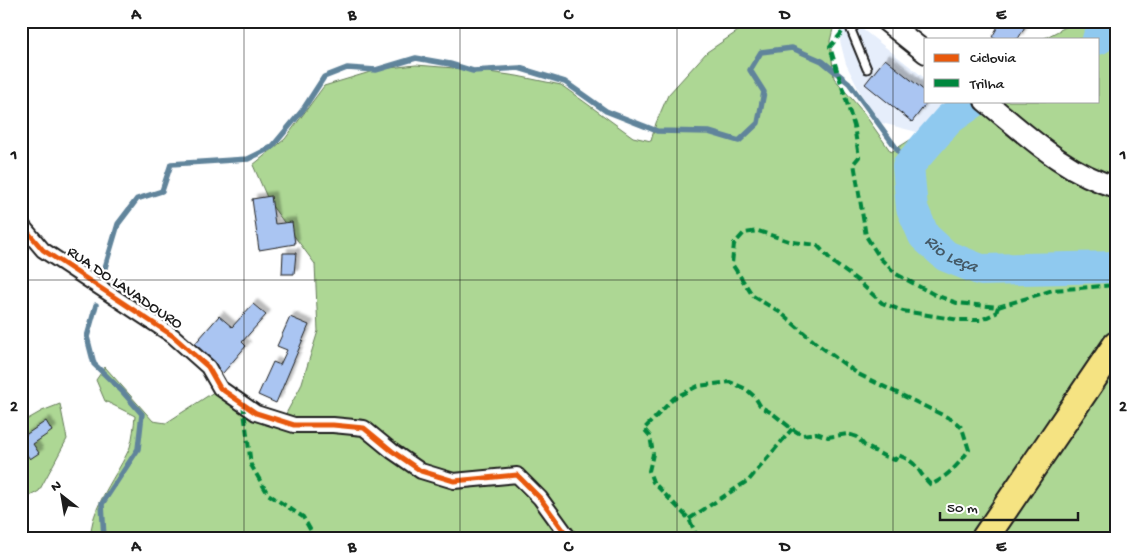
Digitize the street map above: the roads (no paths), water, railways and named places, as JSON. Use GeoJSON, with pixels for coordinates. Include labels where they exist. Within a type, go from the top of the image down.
{"type":"FeatureCollection","features":[{"type":"Feature","properties":{"kind":"highway"},"geometry":{"type":"LineString","coordinates":[[985,538],[1116,345]]}},
{"type":"Feature","properties":{"kind":"main road"},"geometry":{"type":"LineString","coordinates":[[886,21],[924,51]]}},
{"type":"Feature","properties":{"kind":"main road"},"geometry":{"type":"LineString","coordinates":[[986,102],[1075,171],[1116,187]]}},
{"type":"Feature","properties":{"kind":"street","name":"RUA DO LAVADOURO"},"geometry":{"type":"LineString","coordinates":[[21,224],[43,250],[173,336],[208,366],[220,388],[256,413],[294,426],[333,425],[364,428],[421,471],[454,481],[517,475],[540,498],[569,538]]}},
{"type":"Feature","properties":{"kind":"lane"},"geometry":{"type":"LineString","coordinates":[[859,21],[851,30],[867,68]]}},
{"type":"Feature","properties":{"kind":"waterway","name":"Rio Leça"},"geometry":{"type":"LineString","coordinates":[[1099,38],[1116,26]]}},
{"type":"Feature","properties":{"kind":"waterway"},"geometry":{"type":"LineString","coordinates":[[104,271],[118,224],[137,199],[162,191],[171,164],[248,159],[272,147],[302,111],[324,77],[347,68],[376,70],[416,58],[450,64],[473,71],[519,68],[565,82],[606,111],[657,131],[709,132],[739,141],[758,123],[764,92],[750,70],[761,52],[792,48],[822,61],[849,83],[908,166]]}},
{"type":"Feature","properties":{"kind":"waterway","name":"Rio Leça"},"geometry":{"type":"LineString","coordinates":[[974,102],[949,119],[908,166],[912,208],[924,236],[946,256],[981,270],[1116,267]]}},
{"type":"Feature","properties":{"kind":"waterway"},"geometry":{"type":"LineString","coordinates":[[96,305],[87,337],[94,364],[122,391],[142,414],[138,449],[102,504],[104,538]]}}]}
